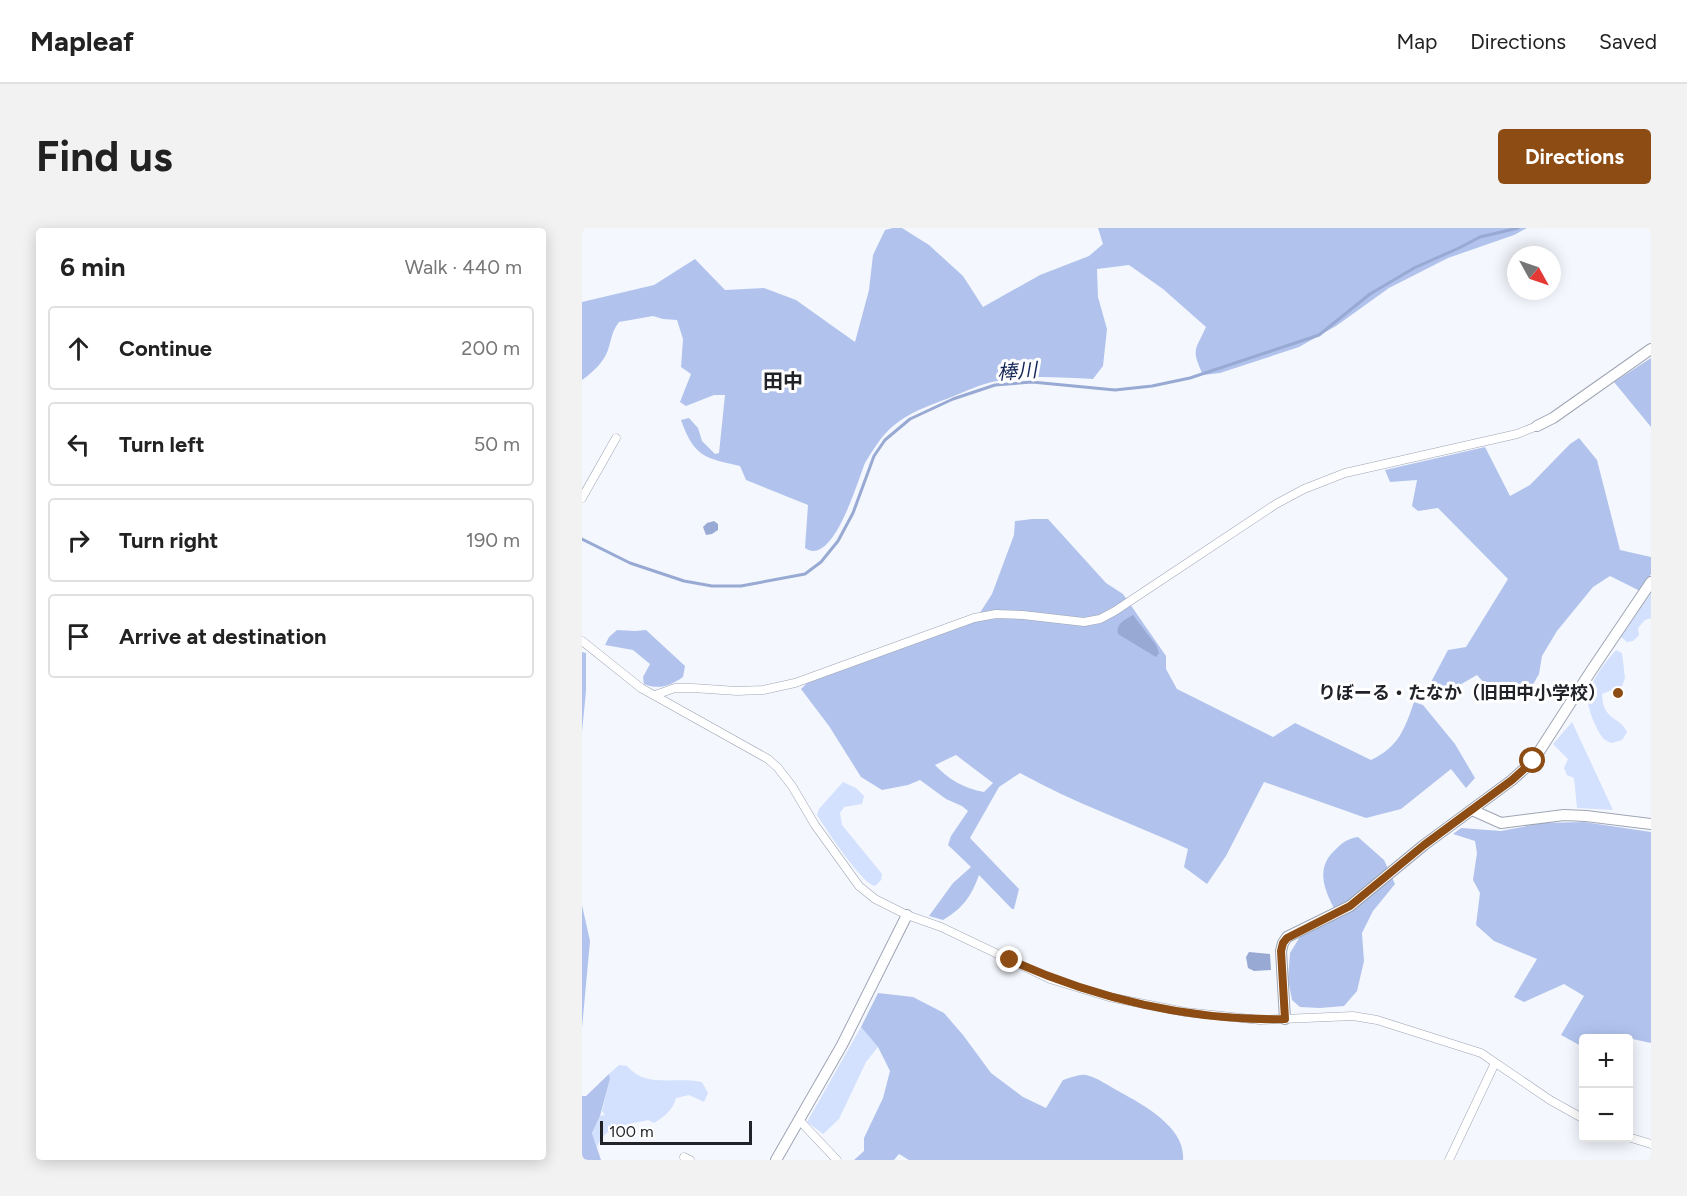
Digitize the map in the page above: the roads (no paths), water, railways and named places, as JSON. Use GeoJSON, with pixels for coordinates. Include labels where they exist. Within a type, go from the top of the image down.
{"type":"FeatureCollection","features":[{"type":"Feature","properties":{"kind":"street"},"geometry":{"type":"LineString","coordinates":[[655,695],[675,688],[746,691],[764,690],[795,683],[974,618],[996,614],[1084,622],[1100,619],[1115,612],[1276,504],[1304,489],[1345,473],[1517,434],[1538,426],[1553,418],[1651,349]]}},
{"type":"Feature","properties":{"kind":"street"},"geometry":{"type":"LineString","coordinates":[[582,498],[616,438]]}},
{"type":"Feature","properties":{"kind":"street"},"geometry":{"type":"LineString","coordinates":[[1285,1019],[1281,951],[1287,938],[1350,906],[1424,845],[1523,771],[1538,756],[1591,671],[1651,582]]}},
{"type":"Feature","properties":{"kind":"street"},"geometry":{"type":"LineString","coordinates":[[582,641],[631,681],[768,759],[792,786],[815,825],[859,886],[875,899],[907,915],[941,927],[1050,979],[1109,997],[1185,1012],[1260,1020],[1353,1016],[1377,1020],[1463,1045],[1481,1053],[1579,1116]]}},
{"type":"Feature","properties":{"kind":"street"},"geometry":{"type":"LineString","coordinates":[[1472,810],[1501,823],[1564,815],[1651,824]]}},
{"type":"Feature","properties":{"kind":"street"},"geometry":{"type":"LineString","coordinates":[[776,1160],[842,1045],[907,915]]}},
{"type":"Feature","properties":{"kind":"street"},"geometry":{"type":"LineString","coordinates":[[1449,1160],[1495,1063]]}},
{"type":"Feature","properties":{"kind":"street"},"geometry":{"type":"LineString","coordinates":[[799,1120],[837,1160]]}},
{"type":"Feature","properties":{"kind":"street"},"geometry":{"type":"LineString","coordinates":[[1633,1138],[1651,1144]]}},
{"type":"Feature","properties":{"kind":"waterway","name":"棒川"},"geometry":{"type":"LineString","coordinates":[[582,539],[630,563],[684,581],[712,586],[741,586],[805,574],[821,562],[838,541],[853,513],[874,456],[885,440],[910,419],[953,399],[995,385],[1032,382],[1115,390],[1152,386],[1190,378],[1319,335],[1370,294],[1414,268],[1480,237],[1518,228]]}},
{"type":"Feature","properties":{"kind":"place","name":"りぼーる・たなか（旧田中小学校）"},"geometry":{"type":"Point","coordinates":[1618,693]}},
{"type":"Feature","properties":{"kind":"district","name":"田中"},"geometry":{"type":"Point","coordinates":[783,381]}}]}
